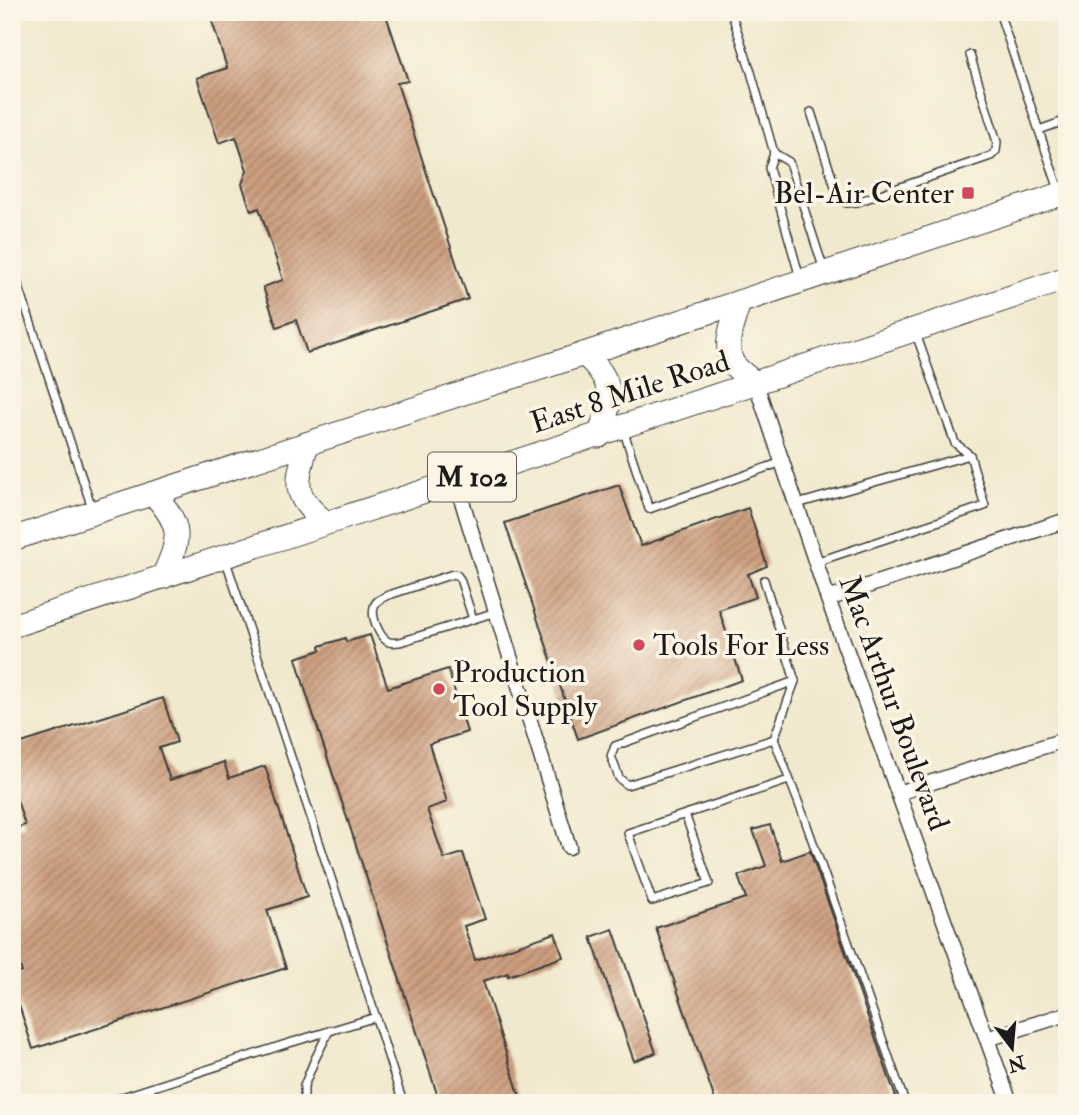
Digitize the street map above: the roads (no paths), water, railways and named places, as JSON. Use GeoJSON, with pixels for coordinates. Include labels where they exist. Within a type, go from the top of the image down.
{"type":"FeatureCollection","features":[{"type":"Feature","properties":{"kind":"highway","name":"East 8 Mile Road"},"geometry":{"type":"LineString","coordinates":[[12,539],[584,354],[1064,193]]}},
{"type":"Feature","properties":{"kind":"highway","name":"East 8 Mile Road"},"geometry":{"type":"LineString","coordinates":[[12,626],[599,436],[1067,278]]}},
{"type":"Feature","properties":{"kind":"highway"},"geometry":{"type":"LineString","coordinates":[[739,303],[730,329],[730,355],[734,364],[756,384]]}},
{"type":"Feature","properties":{"kind":"highway"},"geometry":{"type":"LineString","coordinates":[[584,354],[596,365],[607,383],[606,418],[599,436]]}},
{"type":"Feature","properties":{"kind":"highway"},"geometry":{"type":"LineString","coordinates":[[307,444],[298,485],[305,504],[326,523]]}},
{"type":"Feature","properties":{"kind":"highway"},"geometry":{"type":"LineString","coordinates":[[153,493],[173,518],[176,528],[175,550],[163,576]]}},
{"type":"Feature","properties":{"kind":"street","name":"Mac Arthur Boulevard"},"geometry":{"type":"LineString","coordinates":[[756,384],[828,599],[1010,1103]]}},
{"type":"Feature","properties":{"kind":"street"},"geometry":{"type":"LineString","coordinates":[[456,482],[569,847]]}},
{"type":"Feature","properties":{"kind":"street"},"geometry":{"type":"LineString","coordinates":[[828,599],[1067,520]]}},
{"type":"Feature","properties":{"kind":"street"},"geometry":{"type":"LineString","coordinates":[[898,793],[1067,739]]}},
{"type":"Feature","properties":{"kind":"street"},"geometry":{"type":"LineString","coordinates":[[987,1039],[1067,1014]]}},
{"type":"Feature","properties":{"kind":"lane"},"geometry":{"type":"LineString","coordinates":[[731,12],[774,153],[769,168],[801,282]]}},
{"type":"Feature","properties":{"kind":"lane"},"geometry":{"type":"LineString","coordinates":[[999,12],[1039,130],[1064,193]]}},
{"type":"Feature","properties":{"kind":"lane"},"geometry":{"type":"LineString","coordinates":[[811,112],[839,200],[847,203],[857,202],[991,156],[996,151],[997,142],[970,55]]}},
{"type":"Feature","properties":{"kind":"lane"},"geometry":{"type":"LineString","coordinates":[[1039,130],[1067,120]]}},
{"type":"Feature","properties":{"kind":"lane"},"geometry":{"type":"LineString","coordinates":[[774,153],[789,162],[826,274]]}},
{"type":"Feature","properties":{"kind":"lane"},"geometry":{"type":"LineString","coordinates":[[12,266],[93,512]]}},
{"type":"Feature","properties":{"kind":"lane"},"geometry":{"type":"LineString","coordinates":[[816,562],[985,506],[970,455],[955,443],[915,330]]}},
{"type":"Feature","properties":{"kind":"lane"},"geometry":{"type":"LineString","coordinates":[[622,428],[649,509],[782,462]]}},
{"type":"Feature","properties":{"kind":"lane"},"geometry":{"type":"LineString","coordinates":[[797,504],[970,455]]}},
{"type":"Feature","properties":{"kind":"lane"},"geometry":{"type":"LineString","coordinates":[[224,557],[403,1103]]}},
{"type":"Feature","properties":{"kind":"lane"},"geometry":{"type":"LineString","coordinates":[[473,619],[460,579],[453,574],[386,596],[377,601],[373,608],[379,632],[391,643],[400,642],[496,612]]}},
{"type":"Feature","properties":{"kind":"lane"},"geometry":{"type":"LineString","coordinates":[[764,580],[795,681],[774,739],[905,1103]]}},
{"type":"Feature","properties":{"kind":"lane"},"geometry":{"type":"LineString","coordinates":[[774,739],[627,785],[619,778],[611,756],[615,746],[795,681]]}},
{"type":"Feature","properties":{"kind":"lane"},"geometry":{"type":"LineString","coordinates":[[685,814],[709,883],[652,901],[628,833],[685,814],[789,780]]}},
{"type":"Feature","properties":{"kind":"lane"},"geometry":{"type":"LineString","coordinates":[[104,1103],[376,1017]]}},
{"type":"Feature","properties":{"kind":"lane"},"geometry":{"type":"LineString","coordinates":[[304,1103],[304,1086],[329,1031]]}},
{"type":"Feature","properties":{"kind":"place","name":"Bel-Air Center"},"geometry":{"type":"Point","coordinates":[968,193]}},
{"type":"Feature","properties":{"kind":"place","name":"Tools For Less"},"geometry":{"type":"Point","coordinates":[639,645]}},
{"type":"Feature","properties":{"kind":"place","name":"Production Tool Supply"},"geometry":{"type":"Point","coordinates":[439,689]}}]}
